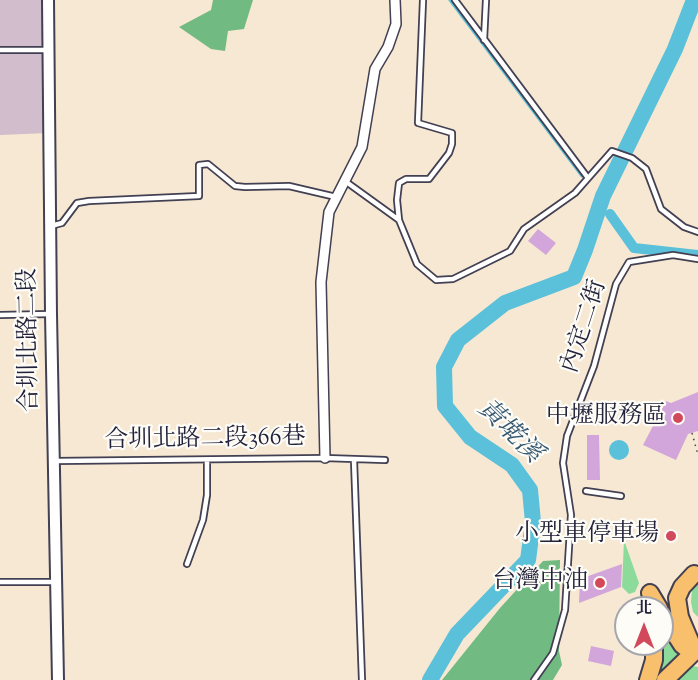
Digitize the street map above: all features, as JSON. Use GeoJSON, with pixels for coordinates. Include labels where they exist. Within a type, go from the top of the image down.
{"type":"FeatureCollection","features":[{"type":"Feature","properties":{"kind":"highway"},"geometry":{"type":"LineString","coordinates":[[696,656],[680,617],[677,598],[682,587],[694,574],[687,585],[686,610],[689,616],[698,622]]}},
{"type":"Feature","properties":{"kind":"highway"},"geometry":{"type":"LineString","coordinates":[[674,633],[682,645],[696,656]]}},
{"type":"Feature","properties":{"kind":"highway"},"geometry":{"type":"LineString","coordinates":[[648,680],[654,656]]}},
{"type":"Feature","properties":{"kind":"highway"},"geometry":{"type":"LineString","coordinates":[[665,680],[696,656]]}},
{"type":"Feature","properties":{"kind":"street","name":"合圳北路二段"},"geometry":{"type":"LineString","coordinates":[[48,0],[58,680]]}},
{"type":"Feature","properties":{"kind":"street"},"geometry":{"type":"LineString","coordinates":[[326,458],[321,282],[330,212],[362,147],[375,69],[388,48],[396,24],[395,0]]}},
{"type":"Feature","properties":{"kind":"lane"},"geometry":{"type":"LineString","coordinates":[[423,0],[418,123],[452,133],[452,144],[449,153],[429,179],[406,179],[399,183],[397,200],[399,220],[417,264],[436,280],[453,279],[510,251],[524,229],[575,193],[612,151],[632,158],[646,169],[661,209],[684,227],[698,232]]}},
{"type":"Feature","properties":{"kind":"lane"},"geometry":{"type":"LineString","coordinates":[[455,0],[588,178]]}},
{"type":"Feature","properties":{"kind":"lane"},"geometry":{"type":"LineString","coordinates":[[484,40],[486,0]]}},
{"type":"Feature","properties":{"kind":"lane"},"geometry":{"type":"LineString","coordinates":[[0,50],[48,50]]}},
{"type":"Feature","properties":{"kind":"lane"},"geometry":{"type":"LineString","coordinates":[[51,226],[62,223],[77,203],[199,196],[199,165],[208,164],[235,186],[289,186],[338,198]]}},
{"type":"Feature","properties":{"kind":"lane"},"geometry":{"type":"LineString","coordinates":[[345,181],[399,220]]}},
{"type":"Feature","properties":{"kind":"lane","name":"內定二街"},"geometry":{"type":"LineString","coordinates":[[534,680],[553,653],[565,610],[571,515],[563,463],[567,436],[594,366],[616,285],[629,262],[673,255],[698,259]]}},
{"type":"Feature","properties":{"kind":"lane"},"geometry":{"type":"LineString","coordinates":[[0,315],[51,314]]}},
{"type":"Feature","properties":{"kind":"lane","name":"合圳北路二段366巷"},"geometry":{"type":"LineString","coordinates":[[55,461],[326,458],[385,460]]}},
{"type":"Feature","properties":{"kind":"lane"},"geometry":{"type":"LineString","coordinates":[[187,564],[203,520],[207,495],[207,460]]}},
{"type":"Feature","properties":{"kind":"lane"},"geometry":{"type":"LineString","coordinates":[[354,460],[362,680]]}},
{"type":"Feature","properties":{"kind":"lane"},"geometry":{"type":"LineString","coordinates":[[586,491],[621,496]]}},
{"type":"Feature","properties":{"kind":"lane"},"geometry":{"type":"LineString","coordinates":[[0,582],[57,582]]}},
{"type":"Feature","properties":{"kind":"path"},"geometry":{"type":"LineString","coordinates":[[692,433],[698,455]]}},
{"type":"Feature","properties":{"kind":"shaded area"},"geometry":{"type":"Polygon","coordinates":[[[0,0],[43,0],[48,133],[0,135],[0,0]]]}},
{"type":"Feature","properties":{"kind":"green space"},"geometry":{"type":"Polygon","coordinates":[[[213,0],[253,0],[244,29],[228,31],[225,51],[211,49],[179,27],[211,10],[213,0]]]}},
{"type":"Feature","properties":{"kind":"green space"},"geometry":{"type":"Polygon","coordinates":[[[624,540],[639,583],[635,592],[629,594],[622,587],[624,540]]]}},
{"type":"Feature","properties":{"kind":"green space"},"geometry":{"type":"Polygon","coordinates":[[[560,560],[559,651],[562,665],[553,680],[442,680],[500,608],[543,561],[560,560]]]}},
{"type":"Feature","properties":{"kind":"green space"},"geometry":{"type":"Polygon","coordinates":[[[698,580],[698,617],[693,612],[691,602],[692,590],[698,580]]]}},
{"type":"Feature","properties":{"kind":"green space"},"geometry":{"type":"Polygon","coordinates":[[[674,643],[678,648],[676,661],[660,679],[658,676],[660,656],[674,656],[674,643]]]}},
{"type":"Feature","properties":{"kind":"green space"},"geometry":{"type":"Polygon","coordinates":[[[682,667],[698,667],[698,680],[669,680],[682,667]]]}},
{"type":"Feature","properties":{"kind":"water"},"geometry":{"type":"Polygon","coordinates":[[[615,440],[623,440],[629,446],[629,454],[623,460],[615,460],[609,454],[609,446],[615,440]]]}},
{"type":"Feature","properties":{"kind":"building"},"geometry":{"type":"Polygon","coordinates":[[[538,229],[556,243],[546,255],[528,241],[538,229]]]}},
{"type":"Feature","properties":{"kind":"building","name":"中壢服務區"},"geometry":{"type":"Polygon","coordinates":[[[698,392],[698,431],[688,434],[676,460],[643,445],[666,401],[671,403],[698,392]]]}},
{"type":"Feature","properties":{"kind":"building"},"geometry":{"type":"Polygon","coordinates":[[[587,435],[599,435],[600,480],[587,480],[587,435]]]}},
{"type":"Feature","properties":{"kind":"building","name":"台灣中油"},"geometry":{"type":"Polygon","coordinates":[[[622,564],[621,587],[579,603],[580,579],[622,564]]]}},
{"type":"Feature","properties":{"kind":"building"},"geometry":{"type":"Polygon","coordinates":[[[591,646],[614,651],[611,666],[588,661],[591,646]]]}},
{"type":"Feature","properties":{"kind":"waterway"},"geometry":{"type":"LineString","coordinates":[[450,0],[582,176]]}},
{"type":"Feature","properties":{"kind":"waterway","name":"黃墘溪"},"geometry":{"type":"LineString","coordinates":[[430,680],[457,634],[528,560],[533,522],[530,490],[512,465],[470,437],[445,406],[444,367],[458,340],[505,303],[574,277],[603,196],[675,49],[694,0]]}},
{"type":"Feature","properties":{"kind":"waterway"},"geometry":{"type":"LineString","coordinates":[[610,214],[634,248],[698,255]]}},
{"type":"Feature","properties":{"kind":"place","name":"中壢服務區"},"geometry":{"type":"Point","coordinates":[678,418]}},
{"type":"Feature","properties":{"kind":"place","name":"小型車停車場"},"geometry":{"type":"Point","coordinates":[671,536]}},
{"type":"Feature","properties":{"kind":"place","name":"台灣中油"},"geometry":{"type":"Point","coordinates":[600,583]}}]}
